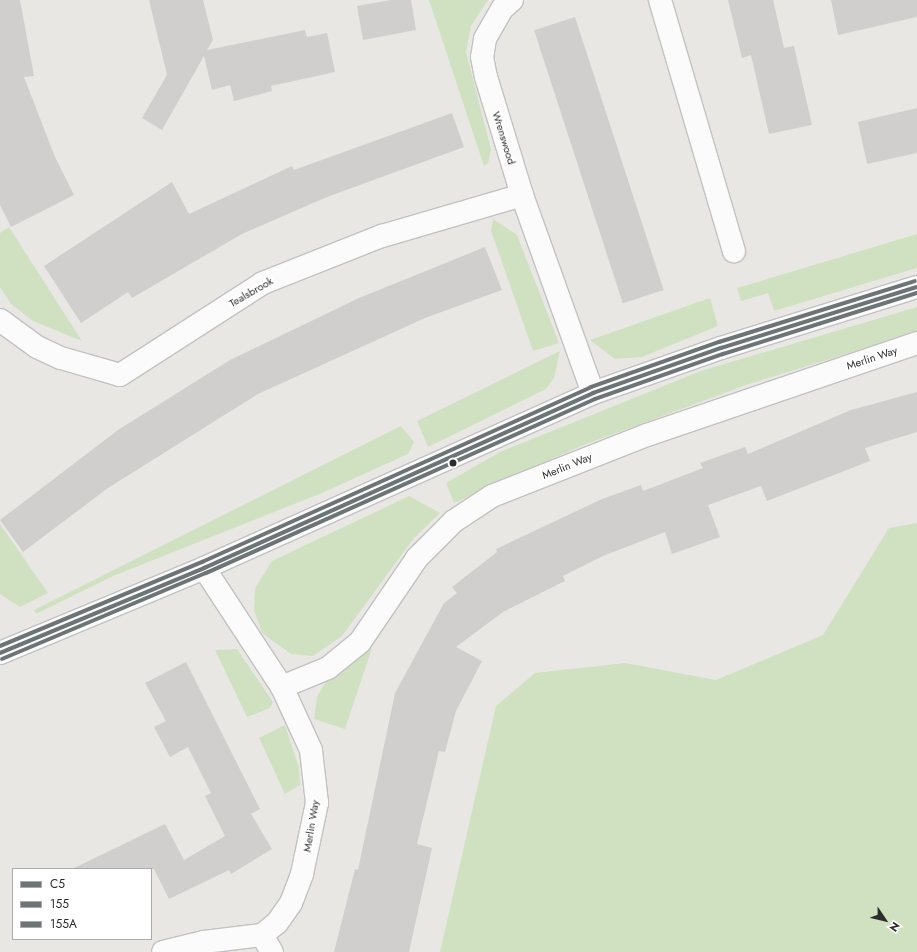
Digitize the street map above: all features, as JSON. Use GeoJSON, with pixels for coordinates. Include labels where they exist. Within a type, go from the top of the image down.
{"type":"FeatureCollection","features":[{"type":"Feature","properties":{"kind":"street","name":"Wrenswood"},"geometry":{"type":"LineString","coordinates":[[512,0],[493,21],[482,57],[522,195],[593,393]]}},
{"type":"Feature","properties":{"kind":"street"},"geometry":{"type":"LineString","coordinates":[[660,0],[734,251]]}},
{"type":"Feature","properties":{"kind":"street","name":"Tealsbrook"},"geometry":{"type":"LineString","coordinates":[[0,320],[36,347],[55,356],[120,375],[263,283],[382,236],[522,195]]}},
{"type":"Feature","properties":{"kind":"street"},"geometry":{"type":"LineString","coordinates":[[0,653],[204,568],[593,393],[721,348],[917,287]]}},
{"type":"Feature","properties":{"kind":"street","name":"Merlin Way"},"geometry":{"type":"LineString","coordinates":[[282,687],[328,668],[360,642],[417,558],[454,521],[492,496],[647,435],[917,343]]}},
{"type":"Feature","properties":{"kind":"street","name":"Merlin Way"},"geometry":{"type":"LineString","coordinates":[[164,952],[204,942],[267,943],[277,923],[291,903],[310,844],[317,803],[311,750],[282,687],[204,568]]}},
{"type":"Feature","properties":{"kind":"green space"},"geometry":{"type":"Polygon","coordinates":[[[429,0],[488,0],[471,26],[466,52],[491,149],[488,163],[484,166],[429,0]]]}},
{"type":"Feature","properties":{"kind":"green space"},"geometry":{"type":"Polygon","coordinates":[[[493,219],[517,235],[559,343],[533,351],[491,231],[493,219]]]}},
{"type":"Feature","properties":{"kind":"green space"},"geometry":{"type":"Polygon","coordinates":[[[9,227],[82,341],[33,321],[11,304],[0,287],[0,233],[9,227]]]}},
{"type":"Feature","properties":{"kind":"green space"},"geometry":{"type":"Polygon","coordinates":[[[917,234],[917,268],[774,311],[768,293],[741,301],[737,288],[917,234]]]}},
{"type":"Feature","properties":{"kind":"green space"},"geometry":{"type":"Polygon","coordinates":[[[710,298],[718,326],[642,357],[615,359],[590,340],[710,298]]]}},
{"type":"Feature","properties":{"kind":"green space"},"geometry":{"type":"Polygon","coordinates":[[[917,307],[917,332],[746,385],[581,446],[454,503],[446,483],[500,452],[701,371],[917,307]]]}},
{"type":"Feature","properties":{"kind":"green space"},"geometry":{"type":"Polygon","coordinates":[[[560,351],[554,378],[546,389],[428,447],[417,421],[560,351]]]}},
{"type":"Feature","properties":{"kind":"green space"},"geometry":{"type":"Polygon","coordinates":[[[401,426],[414,442],[408,454],[322,493],[113,576],[36,614],[34,610],[401,426]]]}},
{"type":"Feature","properties":{"kind":"green space"},"geometry":{"type":"Polygon","coordinates":[[[409,496],[440,513],[414,538],[342,636],[313,656],[291,654],[262,633],[254,610],[255,588],[272,561],[409,496]]]}},
{"type":"Feature","properties":{"kind":"green space"},"geometry":{"type":"Polygon","coordinates":[[[917,523],[917,952],[440,952],[496,706],[535,673],[625,663],[716,680],[823,635],[889,528],[917,523]]]}},
{"type":"Feature","properties":{"kind":"green space"},"geometry":{"type":"Polygon","coordinates":[[[0,524],[48,593],[20,607],[0,594],[0,524]]]}},
{"type":"Feature","properties":{"kind":"green space"},"geometry":{"type":"Polygon","coordinates":[[[372,648],[345,729],[314,719],[317,697],[325,683],[372,648]]]}},
{"type":"Feature","properties":{"kind":"green space"},"geometry":{"type":"Polygon","coordinates":[[[237,649],[273,702],[270,708],[247,717],[215,650],[237,649]]]}},
{"type":"Feature","properties":{"kind":"green space"},"geometry":{"type":"Polygon","coordinates":[[[285,725],[299,768],[300,785],[285,794],[259,738],[285,725]]]}},
{"type":"Feature","properties":{"kind":"building"},"geometry":{"type":"Polygon","coordinates":[[[0,0],[20,0],[34,76],[24,77],[55,157],[74,195],[11,227],[0,205],[0,0]]]}},
{"type":"Feature","properties":{"kind":"building"},"geometry":{"type":"Polygon","coordinates":[[[149,0],[203,0],[213,40],[207,50],[305,30],[307,37],[327,33],[335,72],[271,86],[272,91],[234,101],[230,85],[212,90],[204,56],[162,130],[142,118],[167,75],[149,0]]]}},
{"type":"Feature","properties":{"kind":"building"},"geometry":{"type":"Polygon","coordinates":[[[391,0],[411,0],[416,30],[363,40],[357,6],[391,0]]]}},
{"type":"Feature","properties":{"kind":"building"},"geometry":{"type":"Polygon","coordinates":[[[728,0],[773,0],[784,48],[794,46],[812,125],[769,134],[751,55],[742,58],[728,0]]]}},
{"type":"Feature","properties":{"kind":"building"},"geometry":{"type":"Polygon","coordinates":[[[831,0],[917,0],[917,17],[838,35],[831,0]]]}},
{"type":"Feature","properties":{"kind":"building"},"geometry":{"type":"Polygon","coordinates":[[[575,17],[664,290],[623,303],[534,30],[575,17]]]}},
{"type":"Feature","properties":{"kind":"building"},"geometry":{"type":"Polygon","coordinates":[[[917,108],[917,153],[867,164],[858,122],[917,108]]]}},
{"type":"Feature","properties":{"kind":"building"},"geometry":{"type":"Polygon","coordinates":[[[452,113],[464,147],[327,197],[242,234],[132,298],[128,292],[81,323],[44,266],[172,182],[189,214],[292,166],[294,170],[452,113]]]}},
{"type":"Feature","properties":{"kind":"building"},"geometry":{"type":"Polygon","coordinates":[[[485,247],[502,290],[425,318],[258,394],[108,488],[23,552],[0,520],[118,430],[230,360],[359,298],[485,247]]]}},
{"type":"Feature","properties":{"kind":"building"},"geometry":{"type":"Polygon","coordinates":[[[917,392],[917,432],[865,448],[870,461],[767,501],[761,486],[708,505],[720,537],[672,554],[665,532],[603,556],[563,576],[565,581],[503,612],[456,647],[482,661],[456,711],[445,752],[439,751],[417,844],[432,848],[409,952],[334,952],[355,869],[358,870],[395,693],[444,603],[457,593],[452,587],[497,552],[496,549],[602,499],[641,485],[643,491],[703,468],[700,463],[745,447],[748,454],[851,410],[917,392]]]}},
{"type":"Feature","properties":{"kind":"building"},"geometry":{"type":"Polygon","coordinates":[[[186,662],[260,809],[251,814],[272,849],[231,874],[229,870],[169,899],[154,869],[152,868],[74,868],[165,824],[184,860],[225,836],[205,796],[211,793],[188,747],[170,757],[154,727],[166,721],[145,683],[186,662]]]}},
{"type":"Feature","properties":{"kind":"transit line","name":"155A"},"geometry":{"type":"LineString","coordinates":[[0,646],[202,562],[591,387],[719,342],[915,281]]}},
{"type":"Feature","properties":{"kind":"transit line","name":"C5"},"geometry":{"type":"LineString","coordinates":[[0,653],[204,568],[593,393],[721,348],[917,287]]}},
{"type":"Feature","properties":{"kind":"transit line","name":"155"},"geometry":{"type":"LineString","coordinates":[[2,659],[206,573],[595,399],[723,354],[917,293]]}}]}
